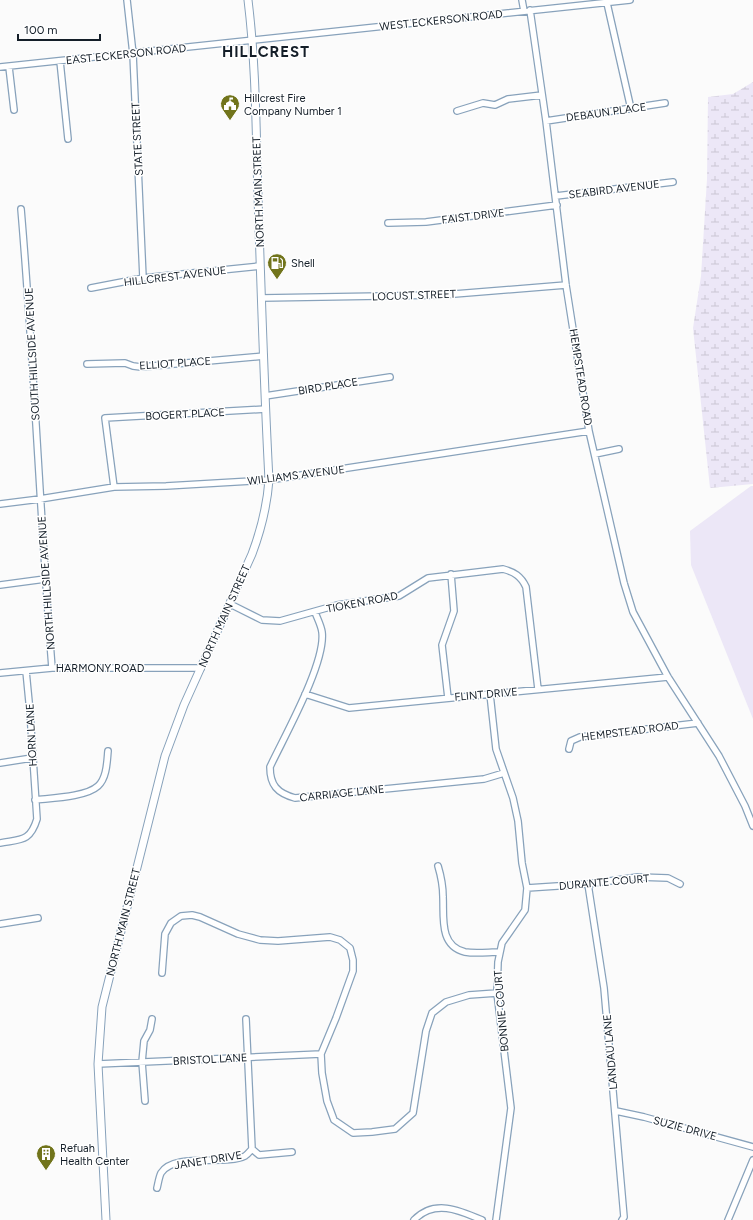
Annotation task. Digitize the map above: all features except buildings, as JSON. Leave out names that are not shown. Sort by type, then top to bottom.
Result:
[{"type":"main road","name":"NORTH MAIN STREET","points":[[106,1220],[98,1064],[102,1007],[159,778],[172,734],[259,535],[268,498],[269,480],[252,40],[248,0]]},
{"type":"street","name":"STATE STREET","points":[[127,0],[133,54],[143,278]]},
{"type":"street","points":[[522,0],[524,11]]},
{"type":"street","name":"WEST ECKERSON ROAD","points":[[252,40],[630,0]]},
{"type":"street","points":[[607,3],[630,109]]},
{"type":"street","name":"HEMPSTEAD ROAD","points":[[530,10],[556,196],[566,285],[590,431],[624,583],[633,612],[668,676],[719,756],[745,806],[753,826]]},
{"type":"street","name":"EAST ECKERSON ROAD","points":[[0,68],[252,40]]},
{"type":"street","points":[[60,61],[68,139]]},
{"type":"street","points":[[9,66],[14,110]]},
{"type":"street","points":[[457,111],[483,103],[495,105],[508,99],[542,95]]},
{"type":"street","name":"DEBAUN PLACE","points":[[546,121],[665,103]]},
{"type":"street","name":"SEABIRD AVENUE","points":[[556,196],[673,182]]},
{"type":"street","name":"FAIST DRIVE","points":[[388,223],[426,222],[557,204]]},
{"type":"street","name":"SOUTH HILLSIDE AVENUE","points":[[21,209],[28,292],[40,499]]},
{"type":"street","name":"HILLCREST AVENUE","points":[[91,288],[143,278],[260,266]]},
{"type":"street","name":"LOCUST STREET","points":[[262,298],[442,295],[566,285]]},
{"type":"street","name":"ELLIOT PLACE","points":[[87,364],[125,363],[141,367],[264,356]]},
{"type":"street","name":"BIRD PLACE","points":[[265,396],[390,377]]},
{"type":"street","name":"BOGERT PLACE","points":[[114,487],[105,418],[266,409]]},
{"type":"street","name":"WILLIAMS AVENUE","points":[[0,504],[114,487],[166,486],[269,480],[590,431]]},
{"type":"street","points":[[596,454],[619,449]]},
{"type":"street","name":"NORTH HILLSIDE AVENUE","points":[[40,499],[52,668]]},
{"type":"street","name":"TIOKEN ROAD","points":[[230,604],[262,620],[280,621],[337,605],[399,596],[428,578],[502,569],[513,572],[522,578],[526,586],[538,689]]},
{"type":"street","points":[[448,698],[442,645],[454,611],[451,574]]},
{"type":"street","points":[[0,585],[45,580]]},
{"type":"street","name":"CARRIAGE LANE","points":[[315,612],[322,632],[321,652],[305,694],[270,767],[270,776],[273,784],[282,795],[295,798],[310,797],[484,779],[504,773]]},
{"type":"street","name":"HARMONY ROAD","points":[[0,673],[52,668],[201,668]]},
{"type":"street","name":"HORN LANE","points":[[0,843],[25,839],[33,830],[37,819],[32,758],[31,718],[26,671]]},
{"type":"street","name":"FLINT DRIVE","points":[[305,694],[349,708],[668,676]]},
{"type":"street","name":"BONNIE COURT","points":[[490,694],[496,749],[513,798],[518,821],[522,863],[527,888],[525,910],[502,943],[498,962],[497,993],[511,1108],[496,1220]]},
{"type":"street","name":"HEMPSTEAD ROAD","points":[[569,749],[571,741],[580,737],[698,723]]},
{"type":"street","points":[[35,800],[83,794],[98,786],[106,771],[108,751]]},
{"type":"street","points":[[0,763],[32,758]]},
{"type":"street","points":[[438,866],[442,878],[445,931],[448,941],[456,948],[466,952],[500,952]]},
{"type":"street","name":"DURANTE COURT","points":[[527,888],[588,884],[638,877],[668,878],[680,884]]},
{"type":"street","name":"LANDAU LANE","points":[[588,884],[604,988],[616,1111],[624,1217],[622,1220]]},
{"type":"street","points":[[162,973],[166,934],[171,923],[181,916],[192,915],[200,917],[238,934],[260,940],[278,942],[330,937],[340,940],[350,948],[353,960],[353,971],[321,1054],[322,1073],[327,1101],[334,1120],[353,1133],[395,1129],[413,1114],[426,1031],[432,1013],[446,1002],[469,995],[497,993]]},
{"type":"street","points":[[0,924],[38,918]]},
{"type":"street","points":[[145,1101],[142,1062],[144,1041],[150,1030],[152,1019]]},
{"type":"street","name":"JANET DRIVE","points":[[157,1188],[161,1174],[168,1166],[179,1162],[232,1159],[245,1156],[252,1149],[246,1019]]},
{"type":"street","name":"BRISTOL LANE","points":[[98,1064],[321,1054]]},
{"type":"street","name":"SUZIE DRIVE","points":[[616,1111],[644,1117],[753,1147]]},
{"type":"street","points":[[252,1149],[259,1155],[292,1152]]},
{"type":"street","points":[[728,1220],[753,1160]]},
{"type":"street","points":[[414,1220],[421,1213],[440,1208],[454,1209],[482,1220]]},
{"type":"green space","points":[[753,82],[753,484],[710,488],[693,328],[701,276],[707,179],[708,97],[733,94]]},
{"type":"green space","points":[[753,486],[753,719],[691,565],[690,531]]},
{"type":"place","name":"Hillcrest Fire Company Number 1","points":[[230,121]]},
{"type":"place","name":"Shell","points":[[277,280]]},
{"type":"place","name":"Refuah Health Center","points":[[46,1171]]},
{"type":"district","name":"HILLCREST","points":[[266,52]]}]
